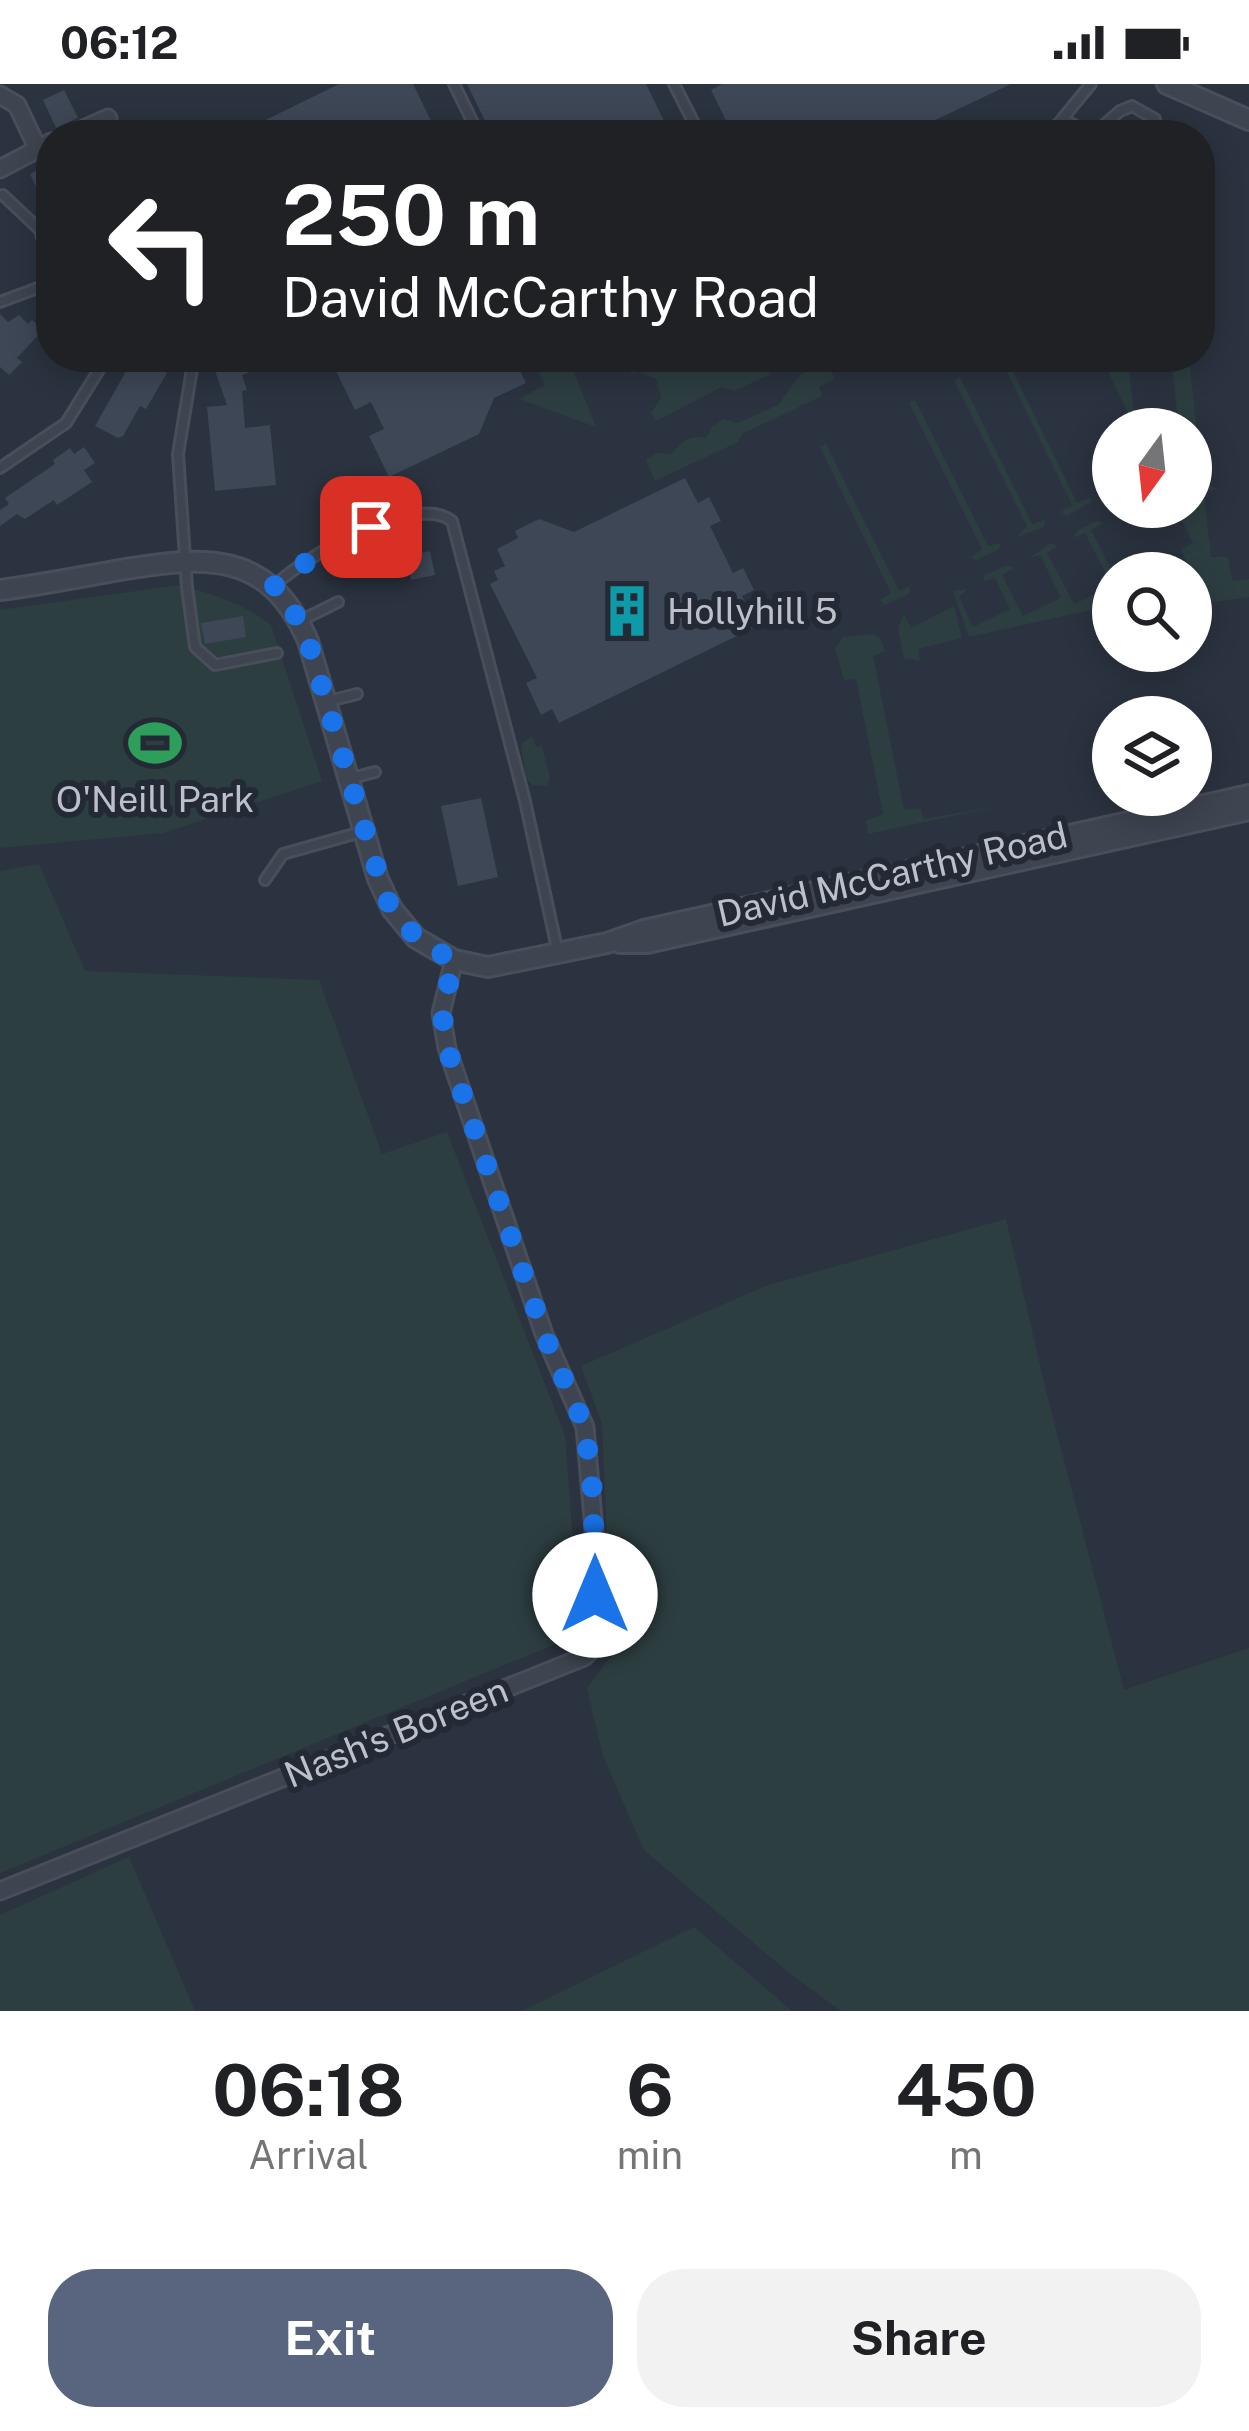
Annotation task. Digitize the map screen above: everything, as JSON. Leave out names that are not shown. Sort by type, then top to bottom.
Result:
[{"type":"street","points":[[1167,84],[1249,120]]},
{"type":"street","points":[[0,95],[16,105],[36,133]]},
{"type":"street","points":[[104,120],[108,118]]},
{"type":"street","points":[[0,169],[36,149]]},
{"type":"street","points":[[0,590],[185,560],[228,565],[273,587],[300,621],[385,896],[416,938],[454,960]]},
{"type":"street","name":"David McCarthy Road","points":[[454,960],[488,967],[558,954],[644,930],[1249,795]]},
{"type":"street","name":"David McCarthy Road","points":[[608,943],[647,943],[1249,810]]},
{"type":"street","name":"Nash's Boreen","points":[[0,1891],[584,1657],[591,1650],[596,1553],[585,1427],[544,1334],[447,1048],[442,1013],[454,960]]},
{"type":"lane","points":[[454,84],[472,120]]},
{"type":"lane","points":[[674,84],[692,120]]},
{"type":"lane","points":[[1063,119],[1091,84]]},
{"type":"lane","points":[[1110,120],[1132,106],[1155,120]]},
{"type":"lane","points":[[3,195],[36,226]]},
{"type":"lane","points":[[0,302],[36,289]]},
{"type":"lane","points":[[0,468],[67,423],[98,372]]},
{"type":"lane","points":[[192,372],[178,454],[195,647],[215,664],[277,653]]},
{"type":"lane","points":[[273,587],[324,549],[359,531],[442,514],[458,532],[558,954]]},
{"type":"lane","points":[[300,621],[338,602]]},
{"type":"lane","points":[[326,702],[357,694]]},
{"type":"lane","points":[[348,778],[375,772]]},
{"type":"lane","points":[[265,880],[283,854],[363,831]]},
{"type":"shaded area","points":[[538,372],[574,372],[596,427],[519,399],[545,385]]},
{"type":"shaded area","points":[[639,372],[770,372],[734,391],[722,387],[656,421],[651,413],[661,398],[656,379]]},
{"type":"shaded area","points":[[832,372],[835,379],[819,387],[822,396],[655,481],[646,460],[657,453],[671,454],[690,438],[706,438],[724,419],[738,423],[778,405],[800,375]]},
{"type":"shaded area","points":[[1007,372],[1013,372],[1077,503],[1092,501],[1067,516],[1061,512],[1072,505]]},
{"type":"shaded area","points":[[1108,372],[1129,372],[1133,408],[1126,408]]},
{"type":"shaded area","points":[[1173,372],[1191,372],[1194,408],[1177,408]]},
{"type":"shaded area","points":[[960,377],[1032,524],[1045,520],[1044,527],[1017,537],[1027,526],[954,380]]},
{"type":"shaded area","points":[[915,400],[988,546],[1001,543],[999,549],[977,560],[971,557],[982,549],[909,403]]},
{"type":"shaded area","points":[[826,444],[899,591],[910,586],[909,594],[885,605],[880,600],[891,593],[820,447]]},
{"type":"shaded area","points":[[1092,523],[1102,552],[1095,552],[1085,533],[1073,538]]},
{"type":"shaded area","points":[[1186,528],[1208,528],[1210,552],[1182,552],[1193,543]]},
{"type":"shaded area","points":[[1050,543],[1058,546],[1047,553],[1074,604],[1092,595],[1092,610],[969,637],[953,591],[968,589],[959,597],[973,627],[1010,609],[995,578],[983,581],[1006,565],[1014,568],[1002,575],[1023,616],[1061,598],[1040,555],[1028,559]]},
{"type":"shaded area","points":[[1212,557],[1228,557],[1232,581],[1249,579],[1249,597],[1212,602]]},
{"type":"shaded area","name":"O'Neill Park","points":[[179,585],[227,600],[271,625],[322,781],[163,833],[0,848],[0,610]]},
{"type":"shaded area","points":[[954,606],[962,638],[918,649],[920,661],[904,658],[898,628],[904,614],[911,628]]},
{"type":"shaded area","points":[[874,634],[885,651],[873,656],[904,810],[920,808],[924,819],[1004,805],[868,834],[866,821],[883,814],[856,679],[844,680],[835,649],[843,637]]},
{"type":"shaded area","points":[[532,736],[536,747],[542,746],[550,778],[547,786],[533,785],[526,778],[521,744]]},
{"type":"shaded area","points":[[39,864],[85,971],[319,980],[382,1154],[447,1132],[565,1436],[580,1634],[0,1873],[0,871]]},
{"type":"shaded area","points":[[1006,1219],[1124,1690],[1249,1648],[1249,2011],[841,2011],[644,1850],[603,1756],[587,1688],[612,1655],[602,1424],[581,1366],[768,1285]]},
{"type":"shaded area","points":[[129,1857],[195,2011],[0,2011],[0,1915]]},
{"type":"shaded area","points":[[694,1927],[792,2011],[522,2011]]},
{"type":"building","points":[[339,84],[413,84],[431,120],[266,120]]},
{"type":"building","points":[[467,84],[646,84],[664,120],[485,120]]},
{"type":"building","points":[[722,84],[1011,84],[935,120],[726,120],[711,90]]},
{"type":"building","points":[[64,90],[78,118],[52,120],[43,100]]},
{"type":"building","points":[[0,314],[8,322],[19,315],[28,324],[32,320],[36,338],[17,358],[22,362],[9,375],[0,367]]},
{"type":"building","points":[[215,372],[250,372],[242,375],[247,390],[242,391],[245,428],[270,425],[276,485],[215,491],[207,407],[227,405]]},
{"type":"building","points":[[336,372],[520,372],[526,383],[494,398],[479,434],[389,477],[369,436],[384,429],[371,402],[355,410]]},
{"type":"building","points":[[125,373],[167,373],[146,409],[140,406],[118,438],[95,426]]},
{"type":"building","points":[[84,447],[95,463],[84,470],[92,482],[57,505],[54,500],[25,519],[17,514],[0,526],[0,510],[9,504],[5,498],[70,448],[74,454]]},
{"type":"building","name":"Hollyhill 5","points":[[685,478],[698,503],[709,497],[721,521],[710,526],[733,573],[743,568],[754,590],[742,596],[757,626],[559,723],[552,709],[541,715],[526,683],[537,678],[490,584],[498,580],[494,571],[505,566],[497,549],[518,538],[515,531],[539,519],[574,532]]},
{"type":"building","points":[[430,551],[435,575],[411,580],[406,557]]},
{"type":"building","points":[[243,616],[246,637],[205,644],[201,623]]},
{"type":"building","points":[[481,798],[498,877],[458,886],[441,806]]},
{"type":"place","name":"Hollyhill 5","points":[[627,611]]},
{"type":"place","name":"O'Neill Park","points":[[155,743]]},
{"type":"route","points":[[371,527],[339,539],[273,587],[300,621],[308,641],[385,896],[416,938],[454,960],[442,1031],[544,1334],[585,1427],[593,1495],[595,1595]]}]
